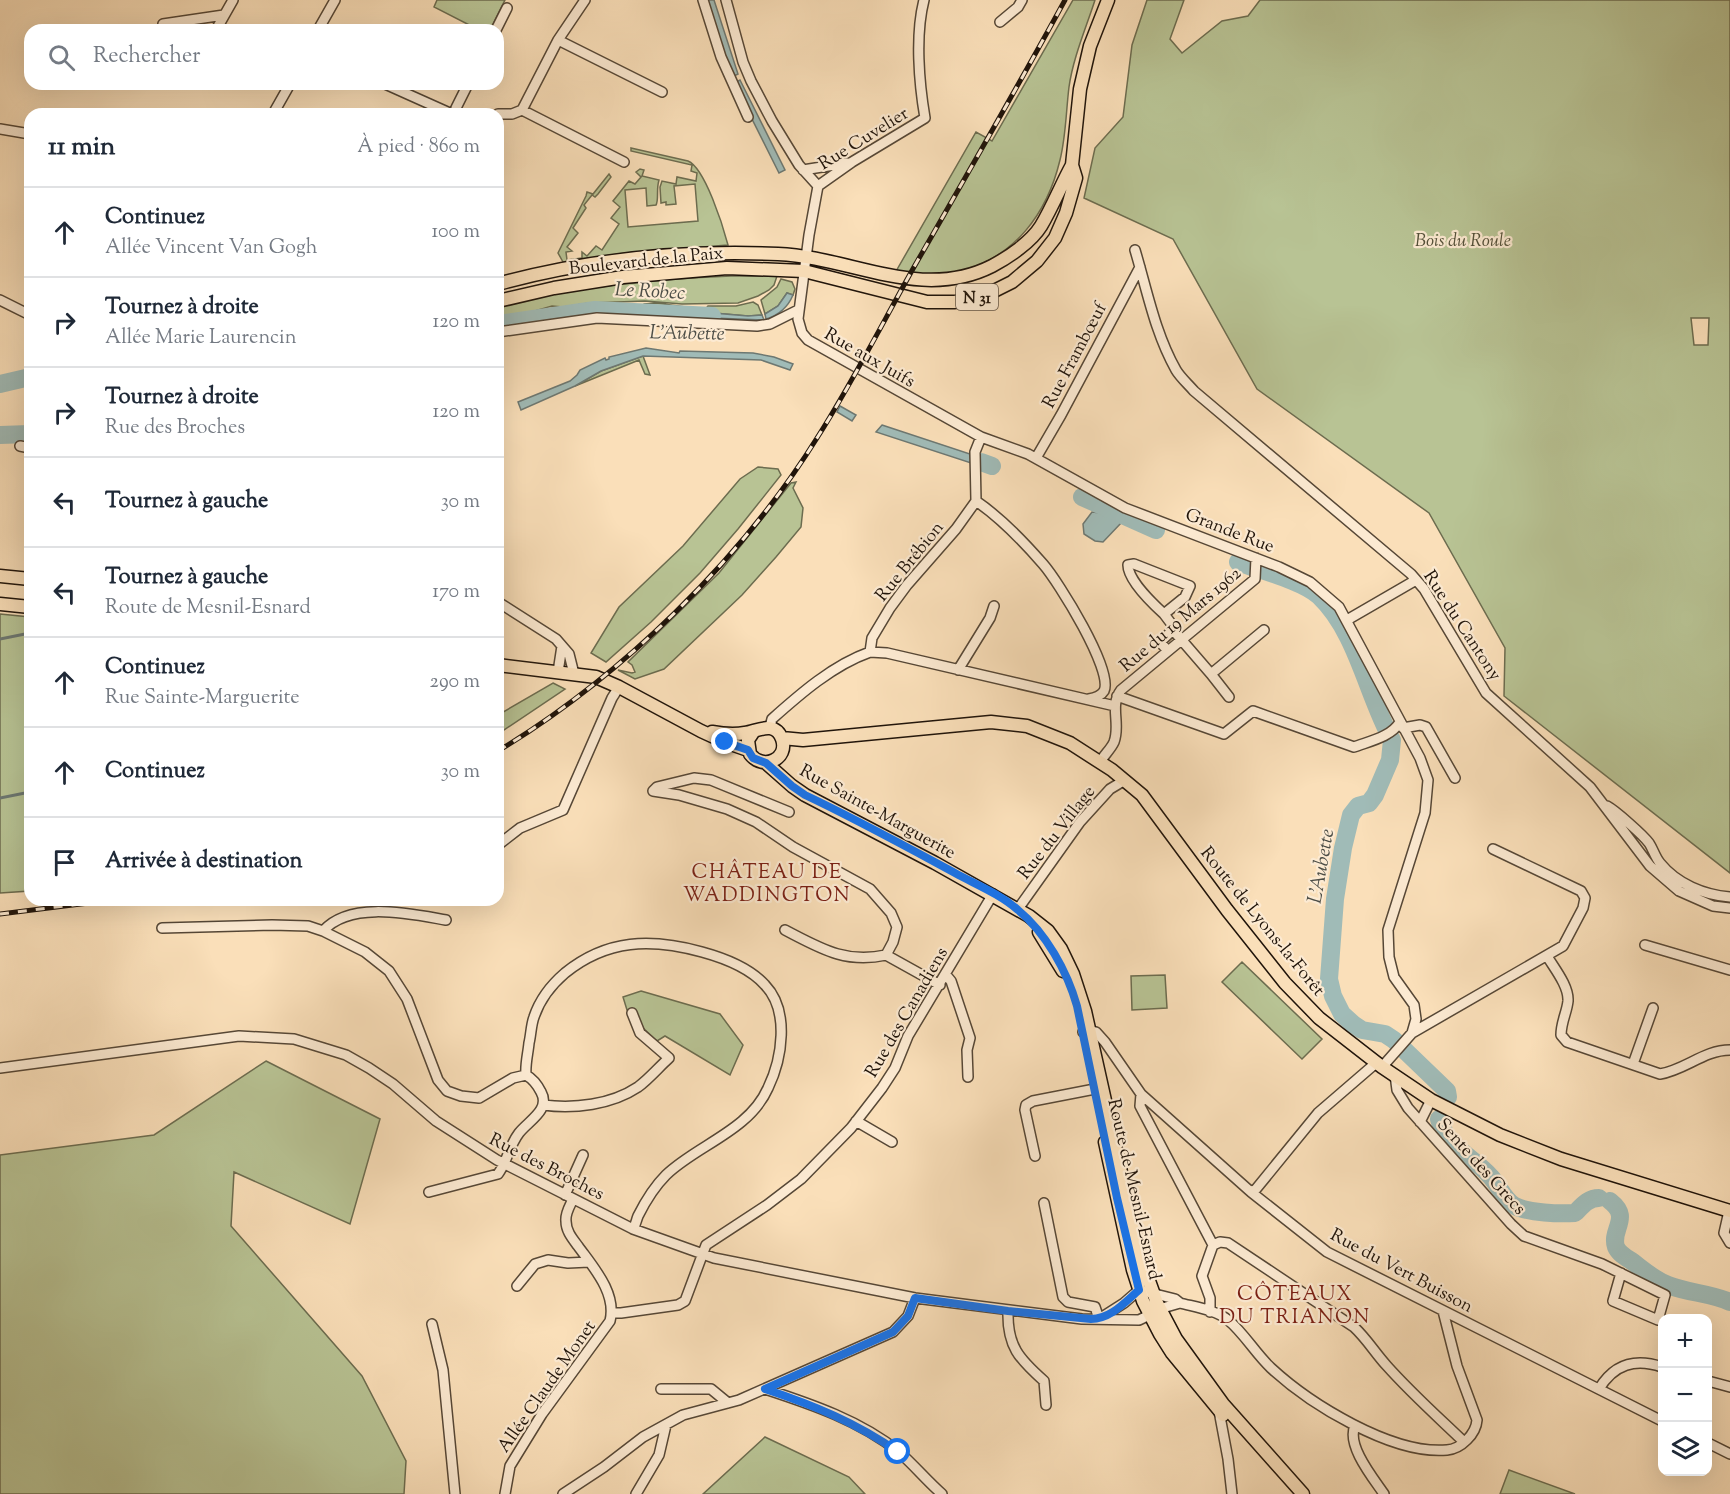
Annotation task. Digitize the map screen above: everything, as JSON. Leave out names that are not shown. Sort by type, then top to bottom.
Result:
[{"type":"main road","name":"Boulevard de la Paix","points":[[504,282],[610,261],[714,253],[806,256],[890,276],[928,281],[949,279],[976,272],[1004,259],[1040,228],[1072,165],[1080,89],[1090,46],[1108,0]]},
{"type":"main road","name":"Boulevard de la Paix","points":[[504,299],[587,282],[727,268],[804,271],[927,302],[955,302],[984,296],[1012,282],[1037,261],[1054,238],[1074,190],[1076,178],[1072,165]]},
{"type":"main road","points":[[0,576],[24,578]]},
{"type":"main road","points":[[0,604],[24,606]]},
{"type":"main road","points":[[504,666],[596,677],[701,731],[748,750]]},
{"type":"main road","name":"Route de Lyons-la-Forêt","points":[[776,753],[803,740],[991,723],[1027,726],[1070,743],[1125,780],[1142,795],[1227,910],[1285,983],[1319,1018],[1379,1065],[1431,1100],[1500,1135],[1552,1155],[1729,1211]]},
{"type":"main road","points":[[701,731],[729,734],[770,728],[775,730],[776,753],[753,758],[748,750],[748,740],[754,731]]},
{"type":"main road","name":"Rue Sainte-Marguerite","points":[[776,753],[784,780],[805,795],[1018,909],[1043,938],[1066,975],[1085,1033]]},
{"type":"main road","name":"Route de Mesnil-Esnard","points":[[1085,1033],[1139,1290],[1223,1404],[1303,1494]]},
{"type":"main road","name":"Route de Mesnil-Esnard","points":[[1097,1088],[1139,1253],[1153,1293],[1155,1312],[1172,1353],[1219,1410],[1295,1494]]},
{"type":"street","points":[[219,24],[234,0]]},
{"type":"street","points":[[321,24],[335,0]]},
{"type":"street","points":[[504,114],[522,110],[558,40],[585,0]]},
{"type":"street","points":[[703,0],[721,57],[748,117]]},
{"type":"street","points":[[726,0],[748,74],[772,122],[803,170],[818,186]]},
{"type":"street","name":"Rue Cuvelier","points":[[818,186],[852,162],[925,118],[921,92],[920,40],[924,0]]},
{"type":"street","points":[[1000,22],[1018,7],[1022,0]]},
{"type":"street","points":[[499,24],[507,9]]},
{"type":"street","points":[[163,24],[224,15]]},
{"type":"street","points":[[558,40],[662,92]]},
{"type":"street","points":[[276,108],[287,90]]},
{"type":"street","points":[[399,90],[440,108]]},
{"type":"street","points":[[456,108],[465,90]]},
{"type":"street","points":[[522,110],[624,162]]},
{"type":"street","points":[[0,129],[24,133]]},
{"type":"street","points":[[803,170],[852,162]]},
{"type":"street","name":"Rue aux Juifs","points":[[818,186],[798,310],[798,325],[802,333],[808,340],[981,437],[1036,459]]},
{"type":"street","name":"Rue du Cantony","points":[[1135,250],[1163,342],[1177,372],[1188,384],[1416,580],[1424,589],[1486,693],[1590,787],[1650,866],[1679,891],[1713,906],[1730,908]]},
{"type":"street","name":"Rue Frambœuf","points":[[1036,459],[1140,267]]},
{"type":"street","points":[[0,300],[24,312]]},
{"type":"street","points":[[504,331],[564,321],[608,318],[757,327],[770,324],[798,310]]},
{"type":"street","points":[[981,437],[975,460],[976,501],[1018,537],[1045,566],[1070,602],[1092,646],[1105,681],[1103,692],[1089,699]]},
{"type":"street","name":"Grande Rue","points":[[1036,459],[1125,508],[1310,582],[1339,607],[1400,726],[1420,758],[1428,780],[1425,813],[1388,930],[1389,957],[1394,977],[1413,1005],[1416,1019],[1412,1033]]},
{"type":"street","name":"Rue Brébion","points":[[870,652],[872,638],[901,592],[956,529],[976,501]]},
{"type":"street","name":"Rue du 19 Mars 1962","points":[[1116,701],[1121,690],[1255,579],[1257,561]]},
{"type":"street","points":[[1164,614],[1185,597],[1190,586],[1134,564],[1128,565],[1133,578],[1229,697]]},
{"type":"street","points":[[1347,620],[1416,580]]},
{"type":"street","points":[[1325,609],[1332,601]]},
{"type":"street","points":[[504,606],[556,639],[569,654],[574,674]]},
{"type":"street","points":[[958,670],[990,618],[994,606]]},
{"type":"street","points":[[1168,651],[1160,642],[1173,630]]},
{"type":"street","points":[[1211,674],[1264,630]]},
{"type":"street","points":[[558,672],[562,646]]},
{"type":"street","points":[[770,728],[772,719],[815,684],[851,659],[870,652],[887,653],[1089,699],[1116,701],[1170,713],[1224,734],[1253,711],[1354,747],[1385,735],[1400,726],[1420,725],[1426,727],[1455,778]]},
{"type":"street","points":[[504,840],[520,828],[563,810],[612,698],[619,687]]},
{"type":"street","points":[[1100,762],[1114,742],[1117,729],[1116,701]]},
{"type":"street","points":[[789,812],[711,780],[694,778],[657,787],[653,792],[679,795],[727,809],[756,822],[793,847],[870,889],[891,913],[897,927],[886,955]]},
{"type":"street","name":"Rue du Village","points":[[1018,909],[1080,822],[1110,789],[1125,780]]},
{"type":"street","points":[[1605,807],[1616,811],[1648,842],[1660,863],[1688,886],[1707,893],[1730,897]]},
{"type":"street","points":[[1251,1191],[1256,1188],[1318,1113],[1396,1052],[1412,1033],[1563,946],[1583,908],[1586,898],[1581,891],[1493,849]]},
{"type":"street","name":"Rue des Canadiens","points":[[701,1254],[706,1245],[767,1205],[801,1179],[856,1121],[895,1068],[908,1036],[993,894]]},
{"type":"street","points":[[323,931],[331,922],[379,910],[446,920]]},
{"type":"street","points":[[162,928],[272,924],[308,926],[323,931],[365,952],[389,971],[407,999],[438,1080],[447,1091],[461,1096],[479,1098],[513,1078],[525,1075]]},
{"type":"street","points":[[785,930],[825,951],[852,958],[886,955],[940,985]]},
{"type":"street","points":[[525,1075],[532,1019],[540,1001],[571,968],[602,950],[641,943],[659,943],[695,950],[740,966],[766,985],[778,1011],[782,1034],[777,1065],[761,1101],[733,1128],[667,1174],[650,1195],[633,1229]]},
{"type":"street","points":[[1645,945],[1730,970]]},
{"type":"street","points":[[1547,956],[1566,992],[1568,1001],[1561,1024],[1561,1035],[1567,1042],[1660,1074],[1674,1072],[1717,1050],[1730,1050]]},
{"type":"street","points":[[946,975],[951,981],[970,1038],[968,1077]]},
{"type":"street","points":[[1633,1064],[1653,1008]]},
{"type":"street","points":[[543,1105],[563,1107],[589,1105],[618,1097],[638,1087],[669,1058],[640,1033],[632,1013]]},
{"type":"street","name":"Rue du Vert Buisson","points":[[1085,1033],[1096,1032],[1141,1094],[1251,1191],[1327,1252],[1658,1419]]},
{"type":"street","name":"Rue des Broches","points":[[0,1068],[239,1036],[294,1039],[346,1055],[369,1068],[393,1084],[436,1121],[466,1142],[504,1163],[633,1229],[701,1254],[781,1273],[915,1298],[1008,1311],[1139,1320],[1180,1303]]},
{"type":"street","points":[[429,1192],[498,1174],[519,1133],[543,1105],[543,1096],[536,1083],[525,1075]]},
{"type":"street","name":"Sente des Grecs","points":[[1395,1075],[1397,1090],[1408,1108],[1511,1224],[1524,1236],[1602,1264],[1621,1273],[1665,1295],[1658,1320],[1613,1301],[1621,1273]]},
{"type":"street","name":"Route de Mesnil-Esnard","points":[[1035,1156],[1026,1105],[1033,1101],[1097,1088]]},
{"type":"street","points":[[1141,1094],[1140,1106],[1213,1245],[1202,1276],[1210,1298],[1210,1312]]},
{"type":"street","name":"Sente des Grecs","points":[[1419,1122],[1431,1100]]},
{"type":"street","points":[[856,1121],[892,1142]]},
{"type":"street","points":[[583,1155],[569,1197],[565,1220],[568,1231],[603,1281],[612,1304],[612,1313]]},
{"type":"street","points":[[1044,1203],[1062,1297],[1068,1302],[1095,1307],[1099,1319],[1139,1290],[1174,1299],[1222,1316],[1270,1367],[1322,1408],[1354,1426],[1393,1441],[1435,1450],[1452,1449],[1464,1442],[1475,1430],[1477,1420],[1457,1366],[1443,1311]]},
{"type":"street","points":[[1729,1211],[1724,1233],[1730,1243]]},
{"type":"street","points":[[1213,1245],[1220,1242],[1228,1243],[1354,1327],[1406,1386],[1464,1442]]},
{"type":"street","name":"Allée Claude Monet","points":[[505,1494],[510,1466],[542,1414],[610,1321],[612,1313],[678,1305],[685,1301],[701,1254]]},
{"type":"street","points":[[517,1286],[535,1264],[548,1260],[568,1263],[589,1262]]},
{"type":"street","points":[[562,1494],[604,1467],[643,1437],[683,1415],[728,1403],[765,1389],[893,1332],[908,1316],[915,1298]]},
{"type":"street","points":[[1008,1311],[1009,1332],[1014,1347],[1022,1361],[1044,1381],[1046,1405]]},
{"type":"street","points":[[432,1324],[443,1370],[455,1494]]},
{"type":"street","points":[[1599,1389],[1608,1374],[1632,1362],[1658,1366]]},
{"type":"street","points":[[1712,1382],[1730,1387]]},
{"type":"street","points":[[660,1389],[711,1389],[728,1403]]},
{"type":"street","points":[[765,1389],[814,1406],[873,1435],[898,1452],[942,1494]]},
{"type":"street","points":[[1219,1410],[1232,1494]]},
{"type":"street","points":[[636,1494],[659,1455],[666,1425]]},
{"type":"street","points":[[1354,1426],[1353,1440],[1358,1453],[1384,1494]]},
{"type":"street","points":[[1712,1445],[1730,1454]]},
{"type":"green space","points":[[437,0],[505,0],[493,24],[467,24],[434,7]]},
{"type":"green space","points":[[1073,0],[1095,0],[1071,76],[1060,160],[1047,198],[1037,215],[1026,231],[1012,244],[997,256],[979,265],[959,272],[943,274],[895,273],[976,132],[992,141]]},
{"type":"green space","name":"Bois du Roule","points":[[1147,0],[1184,0],[1170,39],[1182,53],[1222,21],[1248,16],[1260,0],[1730,0],[1730,873],[1504,696],[1505,648],[1429,513],[1257,389],[1173,239],[1084,198],[1095,148],[1123,117],[1132,45]],"holes":[[[1691,318],[1709,318],[1708,345],[1694,345]]]},
{"type":"green space","points":[[631,148],[688,161],[694,166],[701,174],[713,198],[728,245],[625,253],[563,262],[558,253],[587,192],[593,194],[609,174],[611,177],[598,194],[595,197],[592,195],[584,205],[586,208],[573,228],[578,233],[567,247],[572,251],[566,252],[567,260],[582,258],[582,252],[587,256],[596,246],[602,250],[619,224],[611,218],[620,207],[613,201],[629,181],[635,184],[641,177],[636,172],[640,169],[644,170],[642,176],[659,180],[657,203],[647,206],[646,188],[625,190],[628,227],[698,221],[695,184],[674,186],[676,204],[661,203],[662,181],[676,184],[677,177],[696,181],[697,173],[691,171],[692,165],[631,151]]},
{"type":"green space","points":[[777,276],[774,285],[769,290],[738,303],[682,304],[645,301],[589,303],[563,307],[552,306],[504,317],[504,305],[527,299],[585,289],[672,279]]},
{"type":"green space","points":[[781,279],[792,282],[795,289],[793,295],[787,293],[778,306],[765,314],[761,300],[777,287]]},
{"type":"green space","points":[[753,302],[758,305],[762,315],[703,312],[708,306],[736,306]]},
{"type":"green space","points":[[656,303],[685,307],[686,311],[642,308],[644,304]]},
{"type":"green space","points":[[618,304],[620,308],[566,311],[584,305]]},
{"type":"green space","points":[[553,308],[563,311],[504,320]]},
{"type":"green space","points":[[643,356],[650,375],[645,374],[639,360],[575,386],[601,371]]},
{"type":"green space","points":[[758,467],[778,469],[781,475],[700,573],[651,622],[606,662],[591,653],[619,607],[683,546],[740,479]]},
{"type":"green space","points":[[796,482],[793,488],[803,508],[801,527],[742,595],[664,669],[635,679],[618,670],[635,672],[628,662],[719,573],[791,483]]},
{"type":"green space","points":[[0,614],[24,616],[24,891],[0,893]]},
{"type":"green space","points":[[553,683],[565,689],[504,730],[504,712]]},
{"type":"green space","points":[[1242,962],[1322,1039],[1302,1059],[1222,982]]},
{"type":"green space","points":[[1165,975],[1167,1008],[1132,1010],[1131,976]]},
{"type":"green space","points":[[641,991],[720,1014],[743,1045],[730,1075],[665,1036],[657,1041],[642,1027],[634,1010],[627,1010],[623,997]]},
{"type":"green space","points":[[266,1061],[380,1119],[350,1224],[234,1172],[231,1226],[362,1376],[406,1461],[404,1494],[0,1494],[0,1155],[154,1135]]},
{"type":"green space","points":[[765,1437],[849,1477],[865,1494],[703,1494]]},
{"type":"green space","points":[[1509,1470],[1575,1494],[1500,1494]]},
{"type":"water","points":[[707,0],[714,0],[738,74],[732,77]]},
{"type":"water","points":[[740,80],[785,170],[779,173],[734,83]]},
{"type":"water","points":[[787,293],[793,295],[786,307],[766,319],[765,314],[778,306]]},
{"type":"water","points":[[620,308],[620,313],[566,317],[566,311]]},
{"type":"water","points":[[642,308],[686,311],[686,317],[643,314]]},
{"type":"water","points":[[563,311],[563,317],[504,325],[504,320]]},
{"type":"water","points":[[689,311],[762,315],[764,320],[688,317]]},
{"type":"water","points":[[646,348],[679,353],[680,351],[753,353],[793,364],[790,370],[761,360],[643,356],[601,371],[575,386],[521,410],[518,402],[570,381],[580,370],[605,358],[606,360],[609,357]]},
{"type":"water","points":[[840,406],[856,415],[852,421],[837,412]]},
{"type":"water","points":[[882,425],[970,454],[971,463],[876,432]]},
{"type":"water","points":[[1092,512],[1101,513],[1122,522],[1103,542],[1095,541],[1084,534],[1083,524]]},
{"type":"waterway","name":"Le Robec","points":[[504,323],[595,310],[712,316]]},
{"type":"waterway","name":"Le Robec","points":[[0,384],[24,378]]},
{"type":"waterway","name":"L'Aubette","points":[[0,435],[24,434]]},
{"type":"waterway","name":"L'Aubette","points":[[981,462],[992,466]]},
{"type":"waterway","name":"L'Aubette","points":[[1082,497],[1156,530]]},
{"type":"waterway","name":"L'Aubette","points":[[1238,562],[1303,585],[1319,596],[1332,611],[1352,646],[1392,740],[1390,760],[1375,795],[1369,803],[1358,806],[1351,815],[1335,899],[1329,979],[1333,996],[1342,1014],[1362,1030],[1385,1034],[1394,1040],[1447,1091],[1448,1097]]},
{"type":"waterway","points":[[0,639],[24,634]]},
{"type":"waterway","points":[[0,798],[24,793]]},
{"type":"waterway","name":"L'Aubette","points":[[1439,1119],[1454,1144],[1484,1170],[1508,1201],[1515,1206],[1536,1212],[1575,1213],[1588,1201],[1599,1198]]},
{"type":"waterway","name":"L'Aubette","points":[[1610,1201],[1619,1213],[1615,1241],[1621,1254],[1663,1283],[1730,1302]]},
{"type":"railway","points":[[504,747],[589,688],[633,652],[715,571],[787,483],[842,396],[1065,0]]},
{"type":"railway","points":[[0,914],[65,906]]},
{"type":"district","name":"CHÂTEAU DE WADDINGTON","points":[[767,882]]},
{"type":"district","name":"CÔTEAUX DU TRIANON","points":[[1295,1304]]},
{"type":"route","points":[[725,742],[748,750],[756,761],[766,763],[805,795],[935,862],[1018,909],[1043,938],[1057,959],[1070,984],[1077,1006],[1117,1198],[1139,1290],[1115,1310],[1099,1319],[1060,1317],[915,1298],[908,1316],[893,1332],[765,1389],[839,1417],[873,1435],[898,1452]]}]
